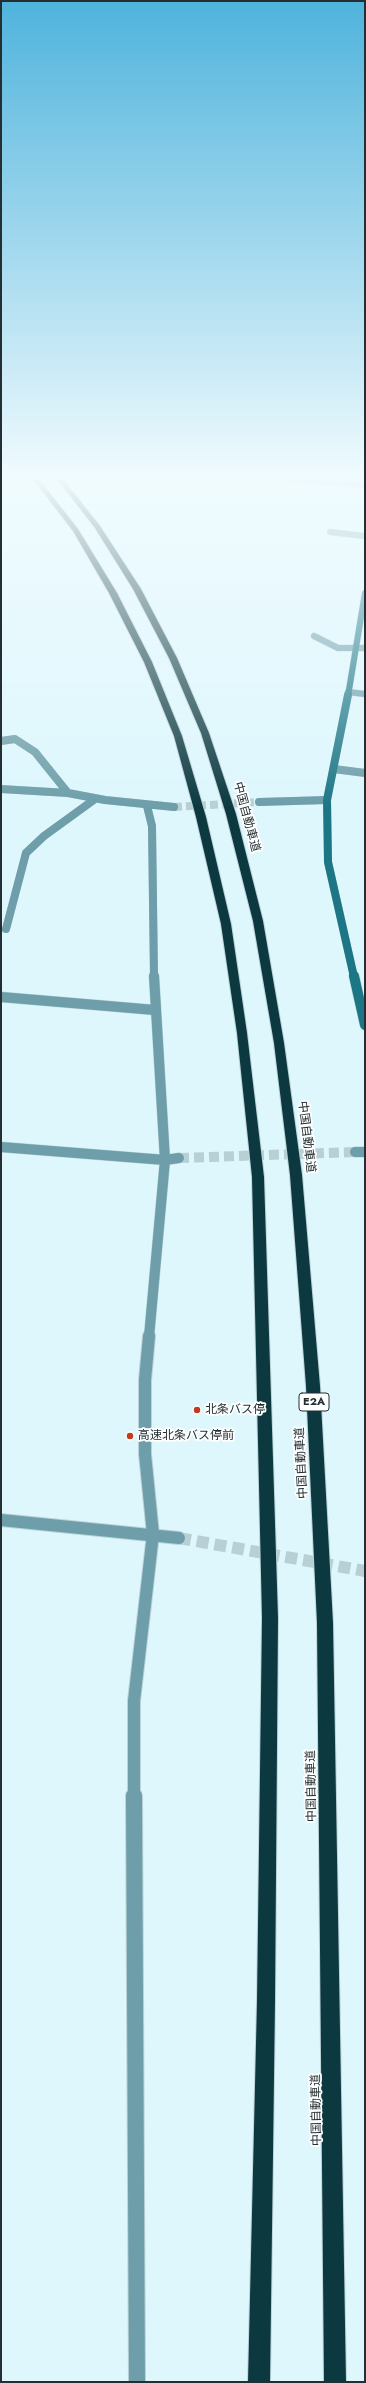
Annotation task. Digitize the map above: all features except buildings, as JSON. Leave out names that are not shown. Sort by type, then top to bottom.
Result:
[{"type":"highway","points":[[108,585],[148,662],[178,736],[201,817],[226,924],[242,1033],[258,1177],[270,1618],[266,2009],[259,2382]]},
{"type":"highway","name":"中国自動車道","points":[[135,585],[173,658],[205,733],[231,814],[258,921],[279,1043],[298,1198],[313,1386],[325,1623],[335,2382]]},
{"type":"street","points":[[365,593],[327,800],[328,862],[365,1025]]},
{"type":"street","points":[[314,636],[338,648],[365,648]]},
{"type":"street","points":[[348,692],[365,694]]},
{"type":"street","points":[[1,741],[14,739],[35,752],[68,793]]},
{"type":"street","points":[[334,768],[365,773]]},
{"type":"street","points":[[1,789],[68,793],[96,799],[147,806],[174,806]]},
{"type":"street","points":[[6,929],[26,853],[44,836],[96,799]]},
{"type":"street","points":[[259,802],[327,800]]},
{"type":"street","points":[[137,2382],[135,2278],[134,1701],[153,1534],[145,1454],[146,1380],[165,1160],[155,1010],[152,826],[147,806]]},
{"type":"street","points":[[1,997],[155,1010]]},
{"type":"street","points":[[1,1146],[165,1160],[180,1158]]},
{"type":"street","points":[[1,1520],[153,1534],[179,1538]]},
{"type":"tunnel","points":[[174,807],[259,802]]},
{"type":"tunnel","points":[[179,1158],[355,1152]]},
{"type":"tunnel","points":[[179,1538],[365,1571]]},
{"type":"place","name":"北条バス停","points":[[197,1410]]},
{"type":"place","name":"高速北条バス停前","points":[[130,1436]]}]
